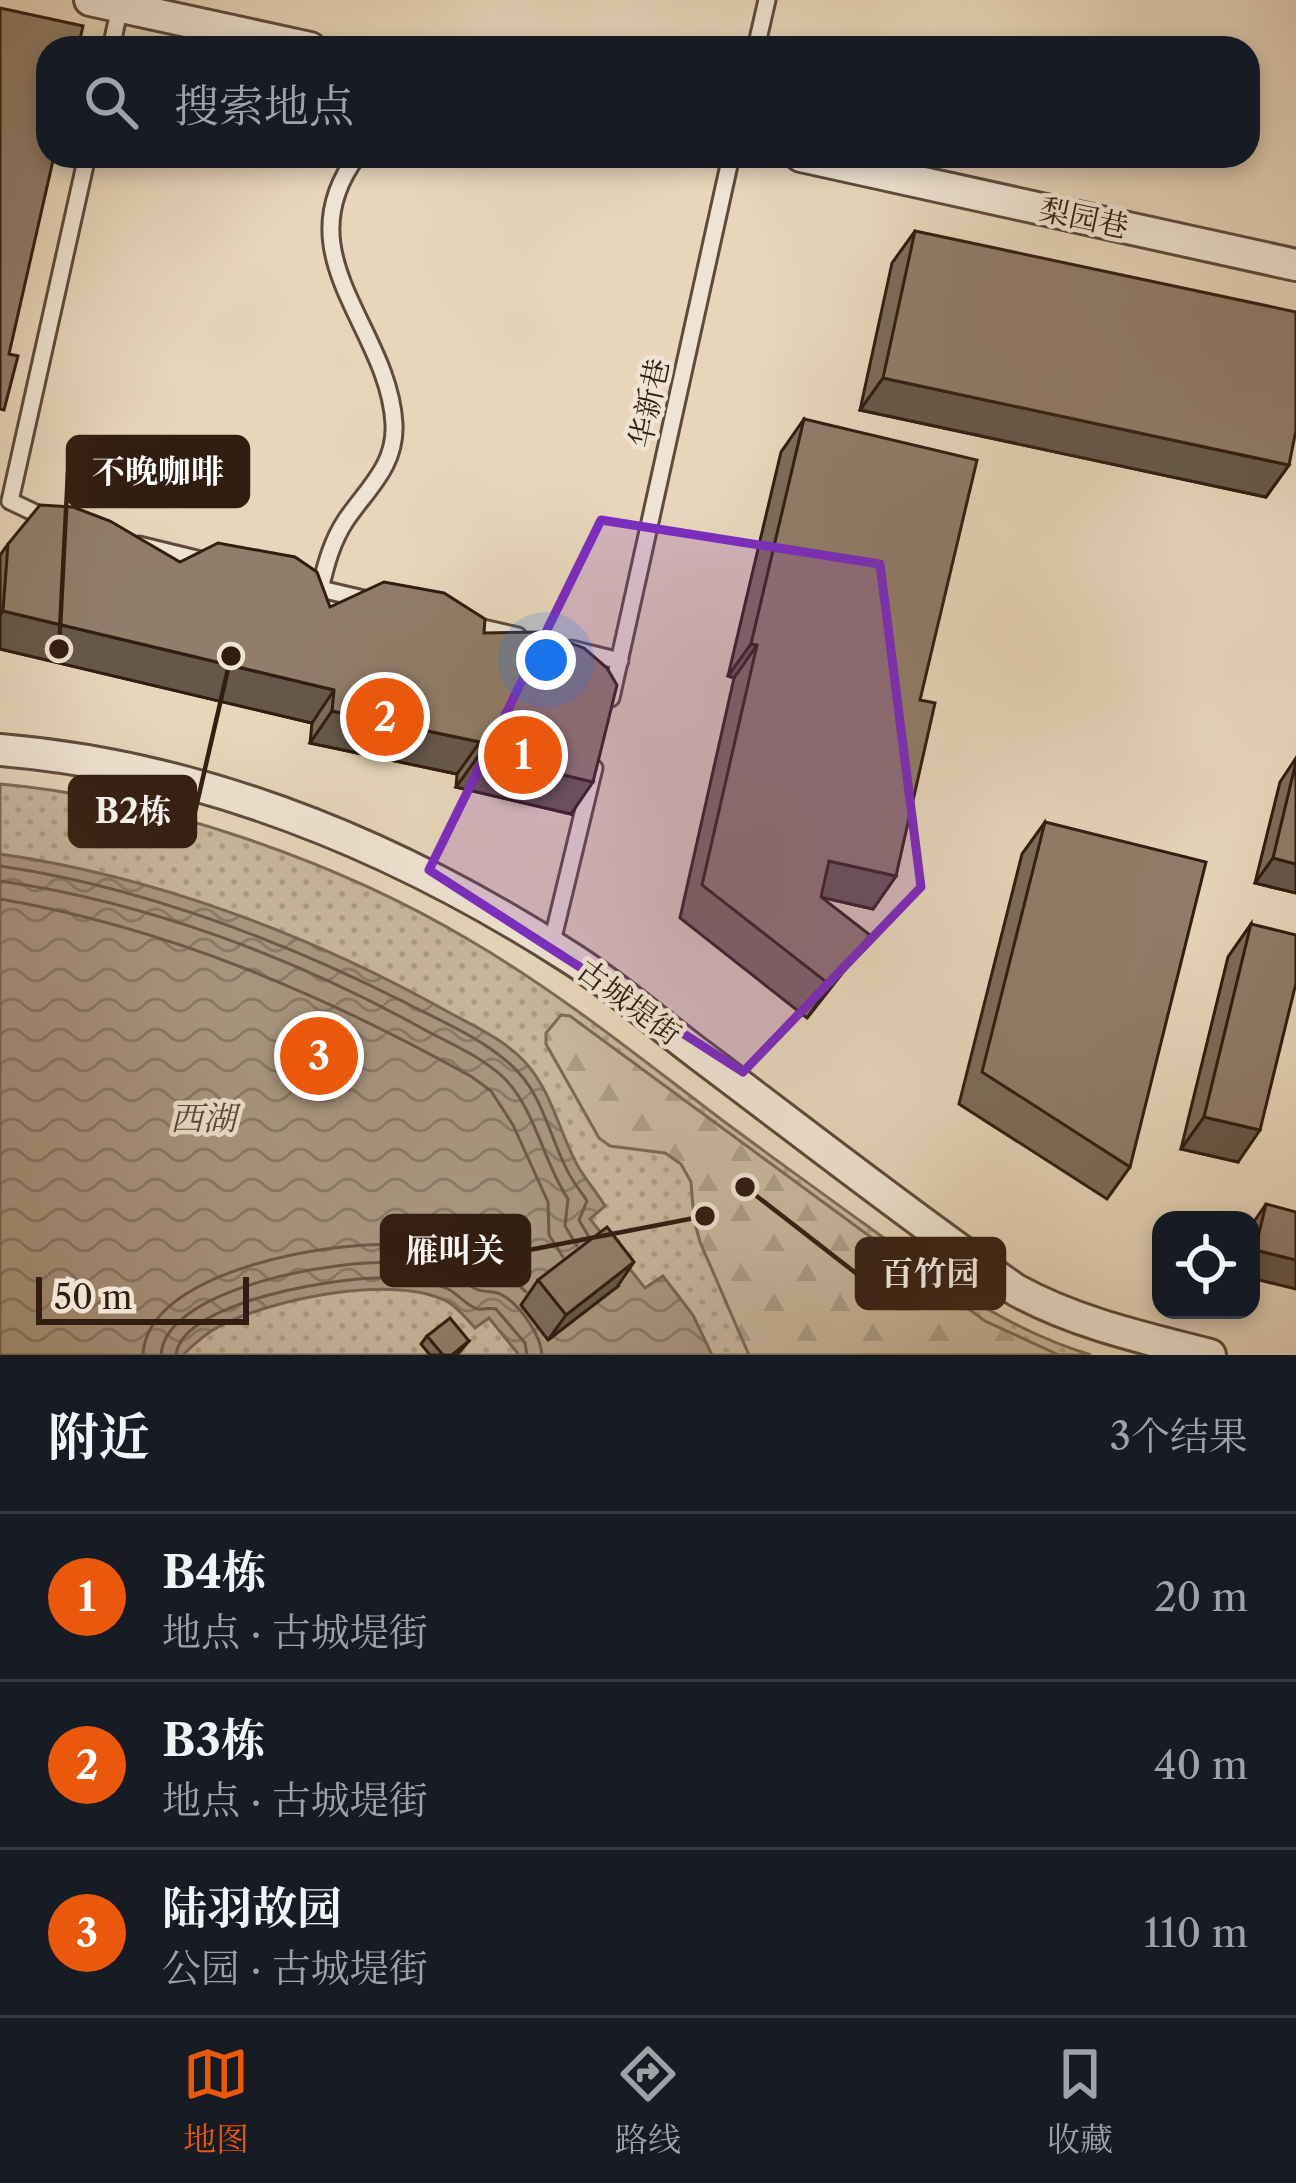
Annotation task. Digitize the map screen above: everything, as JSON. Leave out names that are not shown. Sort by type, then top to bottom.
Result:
[{"type":"street","points":[[105,3],[255,36]]},
{"type":"street","name":"梨园巷","points":[[856,168],[1296,266]]},
{"type":"street","name":"古城堤街","points":[[0,750],[155,774],[276,809],[393,857],[551,946],[1016,1290],[1045,1306],[1111,1329],[1210,1355]]},
{"type":"lane","points":[[759,36],[767,0]]},
{"type":"lane","points":[[105,3],[109,36]]},
{"type":"lane","points":[[64,525],[5,500],[84,168]]},
{"type":"lane","points":[[320,589],[331,548],[389,459],[394,430],[391,390],[336,270],[329,239],[334,199],[351,168]]},
{"type":"lane","name":"华新巷","points":[[610,705],[728,168]]},
{"type":"lane","points":[[127,542],[234,568]]},
{"type":"lane","points":[[298,584],[389,605]]},
{"type":"lane","points":[[458,622],[528,639]]},
{"type":"lane","points":[[551,644],[620,661]]},
{"type":"lane","points":[[551,946],[599,748]]},
{"type":"highlighted area","points":[[601,520],[880,564],[921,887],[743,1072],[429,870]]},
{"type":"green space","name":"西湖","points":[[0,784],[59,791],[181,819],[304,860],[419,912],[568,1004],[957,1291],[1022,1327],[1091,1355],[0,1355]]},
{"type":"green space","points":[[561,1015],[570,1016],[985,1321],[1059,1355],[749,1355],[700,1242],[691,1182],[681,1164],[665,1153],[610,1146],[599,1138],[546,1044],[546,1033]]},
{"type":"water","name":"西湖","points":[[0,854],[114,877],[227,911],[337,955],[507,1046],[542,1087],[579,1168],[605,1206],[590,1219],[645,1288],[663,1276],[693,1315],[712,1355],[519,1355],[489,1318],[475,1328],[448,1302],[425,1294],[366,1290],[301,1299],[243,1316],[215,1329],[183,1355],[0,1355]]},
{"type":"building","points":[[0,8],[83,26],[81,36],[36,36],[36,168],[51,168],[9,354],[18,356],[4,410],[0,409]]},
{"type":"building","points":[[915,231],[1296,312],[1296,430],[1289,465],[883,378]]},
{"type":"building","points":[[804,419],[977,460],[920,700],[935,703],[896,876],[829,861],[821,897],[870,935],[830,985],[702,885],[757,645],[751,644]]},
{"type":"building","points":[[40,505],[73,507],[110,521],[180,562],[218,543],[295,557],[317,572],[330,607],[384,582],[444,593],[485,619],[484,633],[541,632],[584,648],[607,668],[617,685],[593,782],[479,755],[480,742],[332,711],[334,690],[3,611],[8,544]]},
{"type":"building","points":[[1296,762],[1296,864],[1273,858]]},
{"type":"building","points":[[1045,822],[1206,862],[1130,1167],[982,1072]]},
{"type":"building","points":[[1251,924],[1296,935],[1296,983],[1260,1130],[1204,1117]]},
{"type":"building","points":[[1266,1204],[1296,1212],[1296,1260],[1260,1251]]},
{"type":"building","points":[[607,1227],[634,1262],[566,1315],[538,1280]]},
{"type":"building","points":[[450,1318],[469,1341],[452,1355],[443,1355],[427,1336]]},
{"type":"place","name":"不晚咖啡","points":[[59,649]]},
{"type":"place","name":"B2栋","points":[[231,656]]},
{"type":"place","name":"B3栋","points":[[385,717]]},
{"type":"place","name":"B4栋","points":[[523,755]]},
{"type":"place","name":"陆羽故园","points":[[319,1056]]},
{"type":"place","name":"百竹园","points":[[745,1187]]},
{"type":"place","name":"雁叫关","points":[[705,1216]]}]
